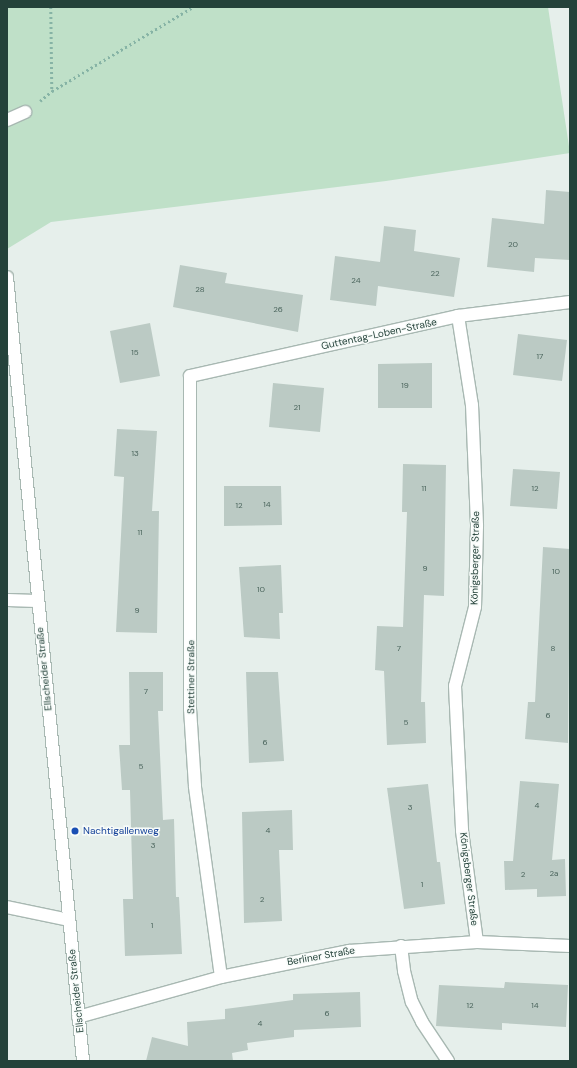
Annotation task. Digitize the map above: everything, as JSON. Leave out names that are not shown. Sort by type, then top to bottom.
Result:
[{"type":"street","points":[[7,120],[25,112]]},
{"type":"street","name":"Ellscheider Straße","points":[[7,277],[37,600],[83,1061]]},
{"type":"street","name":"Guttentag-Loben-Straße","points":[[190,376],[458,316],[570,302]]},
{"type":"street","name":"Königsberger Straße","points":[[458,316],[472,405],[477,526],[475,607],[455,686],[462,831],[477,942]]},
{"type":"street","name":"Stettiner Straße","points":[[190,376],[190,709],[195,786],[221,977]]},
{"type":"street","points":[[7,600],[37,600]]},
{"type":"street","points":[[7,907],[69,920]]},
{"type":"street","name":"Berliner Straße","points":[[78,1017],[221,977],[349,950],[477,942],[570,946]]},
{"type":"street","points":[[401,946],[404,971],[412,1002],[422,1022],[448,1061]]},
{"type":"path","points":[[51,7],[52,91]]},
{"type":"path","points":[[25,112],[52,91],[193,7]]},
{"type":"green space","points":[[7,7],[548,7],[570,153],[386,181],[51,222],[7,249]]},
{"type":"building","points":[[546,190],[570,192],[570,260],[535,258],[534,272],[487,267],[492,218],[544,224]]},
{"type":"building","points":[[384,226],[416,230],[414,251],[460,258],[454,297],[378,286],[376,306],[330,300],[335,256],[380,262]]},
{"type":"building","points":[[180,265],[227,273],[225,283],[303,295],[298,332],[173,307]]},
{"type":"building","points":[[150,323],[160,376],[120,383],[110,331]]},
{"type":"building","points":[[518,334],[567,340],[562,381],[513,375]]},
{"type":"building","points":[[432,363],[432,408],[378,408],[378,364]]},
{"type":"building","points":[[273,383],[324,388],[320,432],[269,427]]},
{"type":"building","points":[[117,429],[157,431],[152,511],[159,511],[157,633],[116,632],[124,477],[114,476]]},
{"type":"building","points":[[403,464],[446,465],[444,596],[424,595],[421,702],[425,702],[426,743],[387,745],[384,671],[375,670],[377,626],[403,627],[407,512],[402,512]]},
{"type":"building","points":[[513,469],[560,472],[557,509],[510,506]]},
{"type":"building","points":[[224,486],[281,486],[282,525],[224,526]]},
{"type":"building","points":[[543,547],[570,549],[568,743],[525,739],[528,702],[535,702]]},
{"type":"building","points":[[281,565],[283,613],[279,613],[280,639],[244,637],[239,567]]},
{"type":"building","points":[[129,672],[163,672],[163,711],[158,711],[163,820],[174,819],[176,897],[179,897],[182,954],[125,956],[123,899],[133,899],[130,790],[122,790],[119,745],[130,745]]},
{"type":"building","points":[[246,672],[278,672],[284,761],[249,763]]},
{"type":"building","points":[[520,781],[559,784],[552,860],[565,859],[566,896],[537,897],[537,889],[505,890],[504,861],[513,861]]},
{"type":"building","points":[[428,784],[437,862],[440,862],[445,904],[404,909],[387,788]]},
{"type":"building","points":[[292,810],[293,850],[279,850],[282,921],[244,923],[242,812]]},
{"type":"building","points":[[505,982],[568,985],[566,1027],[502,1023],[502,1030],[436,1026],[439,985],[504,988]]},
{"type":"building","points":[[360,992],[361,1027],[294,1030],[294,1037],[247,1043],[248,1050],[232,1053],[233,1061],[146,1061],[152,1037],[188,1046],[187,1022],[225,1019],[225,1009],[293,1000],[293,994]]},
{"type":"place","name":"Nachtigallenweg","points":[[75,831]]}]
